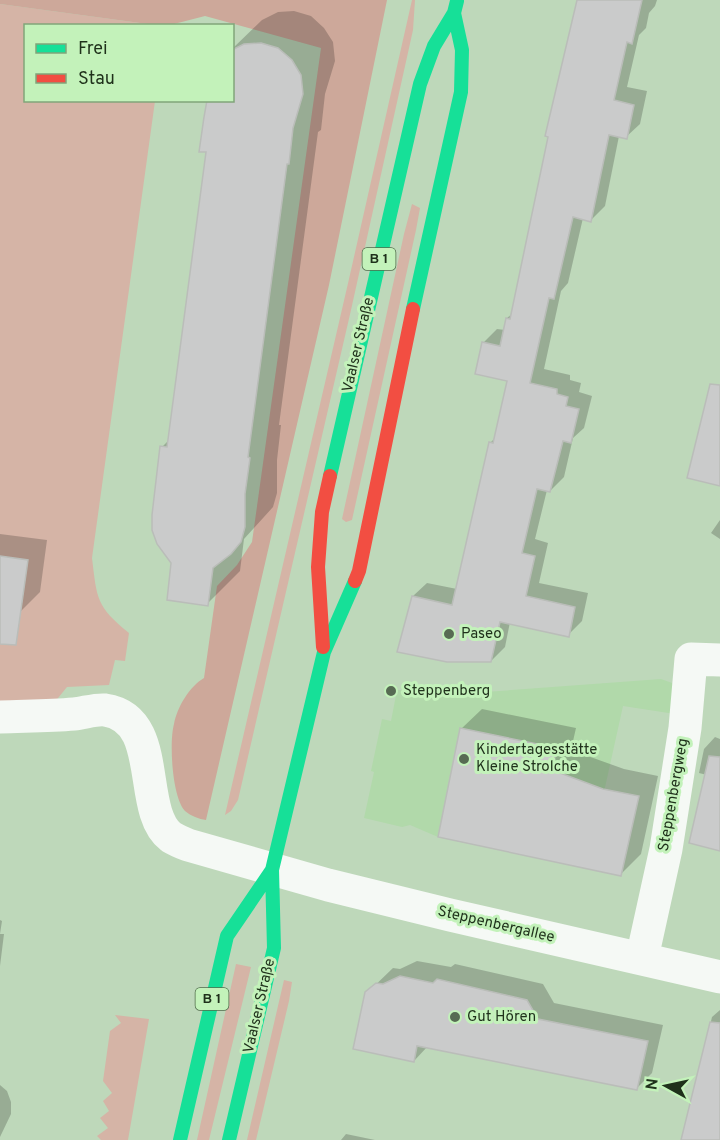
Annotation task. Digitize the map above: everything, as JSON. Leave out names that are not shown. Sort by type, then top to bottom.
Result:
[{"type":"main road","name":"Vaalser Straße","points":[[324,652],[318,567],[322,512],[420,84],[434,46],[455,6]]},
{"type":"main road","name":"Vaalser Straße","points":[[229,1140],[274,948],[273,870],[324,652],[359,571],[461,92],[462,50],[455,6]]},
{"type":"main road","name":"Vaalser Straße","points":[[180,1140],[227,936],[273,870]]},
{"type":"street","name":"Steppenbergweg","points":[[642,958],[666,849],[685,728],[691,659],[720,660]]},
{"type":"street","name":"Steppenbergallee","points":[[0,717],[42,716],[104,710],[121,715],[141,740],[153,801],[162,825],[171,837],[210,852],[450,915],[720,977]]},
{"type":"shaded area","points":[[0,0],[387,0],[329,285],[206,820],[185,811],[177,794],[172,756],[173,732],[181,704],[194,686],[204,678],[217,586],[237,565],[252,542],[321,48],[205,16],[174,24],[148,24],[0,4]]},
{"type":"shaded area","points":[[412,0],[415,0],[413,30],[351,310],[238,800],[231,811],[225,815],[349,279]]},
{"type":"shaded area","points":[[0,4],[148,24],[24,24],[24,102],[155,102],[92,558],[100,601],[110,616],[129,633],[125,661],[115,660],[109,685],[67,687],[54,703],[0,705]]},
{"type":"shaded area","points":[[412,204],[420,208],[416,230],[352,520],[346,522],[342,519]]},
{"type":"shaded area","points":[[661,679],[672,683],[677,694],[675,714],[623,706],[587,869],[438,837],[410,825],[402,827],[364,818],[382,719],[391,721],[397,690],[485,692]]},
{"type":"shaded area","points":[[236,964],[251,967],[209,1140],[197,1140]]},
{"type":"shaded area","points":[[284,980],[292,982],[289,1001],[256,1140],[247,1140]]},
{"type":"shaded area","points":[[115,1015],[149,1019],[128,1140],[101,1140],[97,1136],[108,1128],[100,1118],[109,1111],[103,1101],[112,1093],[103,1081],[110,1031],[121,1023]]},
{"type":"building","points":[[577,0],[642,0],[632,44],[627,42],[614,100],[634,105],[627,139],[609,135],[591,222],[573,217],[554,299],[549,298],[530,383],[557,389],[557,394],[568,397],[566,406],[579,409],[571,443],[563,441],[550,492],[537,489],[522,553],[535,556],[526,596],[575,607],[569,637],[500,622],[491,662],[447,662],[397,652],[412,596],[452,605],[489,442],[493,443],[507,381],[475,374],[482,342],[500,346],[506,318],[510,319],[548,137],[545,136]]},
{"type":"building","points":[[261,43],[278,48],[292,60],[301,75],[303,94],[293,128],[289,164],[287,164],[248,457],[250,458],[245,494],[245,527],[241,542],[231,554],[213,568],[208,606],[167,600],[171,563],[157,544],[152,530],[152,515],[160,446],[167,447],[206,152],[199,152],[207,102],[234,102],[234,49],[244,44]]},
{"type":"building","points":[[710,384],[720,385],[720,486],[687,478]]},
{"type":"building","points":[[0,556],[28,560],[16,645],[0,644]]},
{"type":"building","points":[[460,728],[557,748],[552,770],[603,789],[639,796],[621,876],[438,837]]},
{"type":"building","points":[[709,756],[720,757],[720,851],[689,843]]},
{"type":"building","points":[[400,976],[433,983],[437,979],[527,1000],[538,1019],[648,1041],[637,1090],[417,1046],[414,1062],[353,1049],[365,992],[376,983],[383,984]]},
{"type":"building","points":[[710,1022],[720,1023],[720,1140],[681,1140]]},
{"type":"traffic: fast","points":[[330,476],[420,84],[434,46],[454,13],[457,1]]},
{"type":"traffic: fast","points":[[413,309],[461,92],[462,50],[454,13]]},
{"type":"traffic: fast","points":[[229,1140],[274,948],[272,870],[324,652],[355,581]]},
{"type":"traffic: fast","points":[[180,1140],[227,936],[272,870]]},
{"type":"traffic: jam","points":[[355,581],[359,571],[413,309]]},
{"type":"traffic: jam","points":[[323,647],[318,567],[322,512],[330,476]]},
{"type":"place","name":"Paseo","points":[[449,634]]},
{"type":"place","name":"Steppenberg","points":[[391,691]]},
{"type":"place","name":"Kindertagesstätte Kleine Strolche","points":[[464,759]]},
{"type":"place","name":"Gut Hören","points":[[455,1017]]}]
